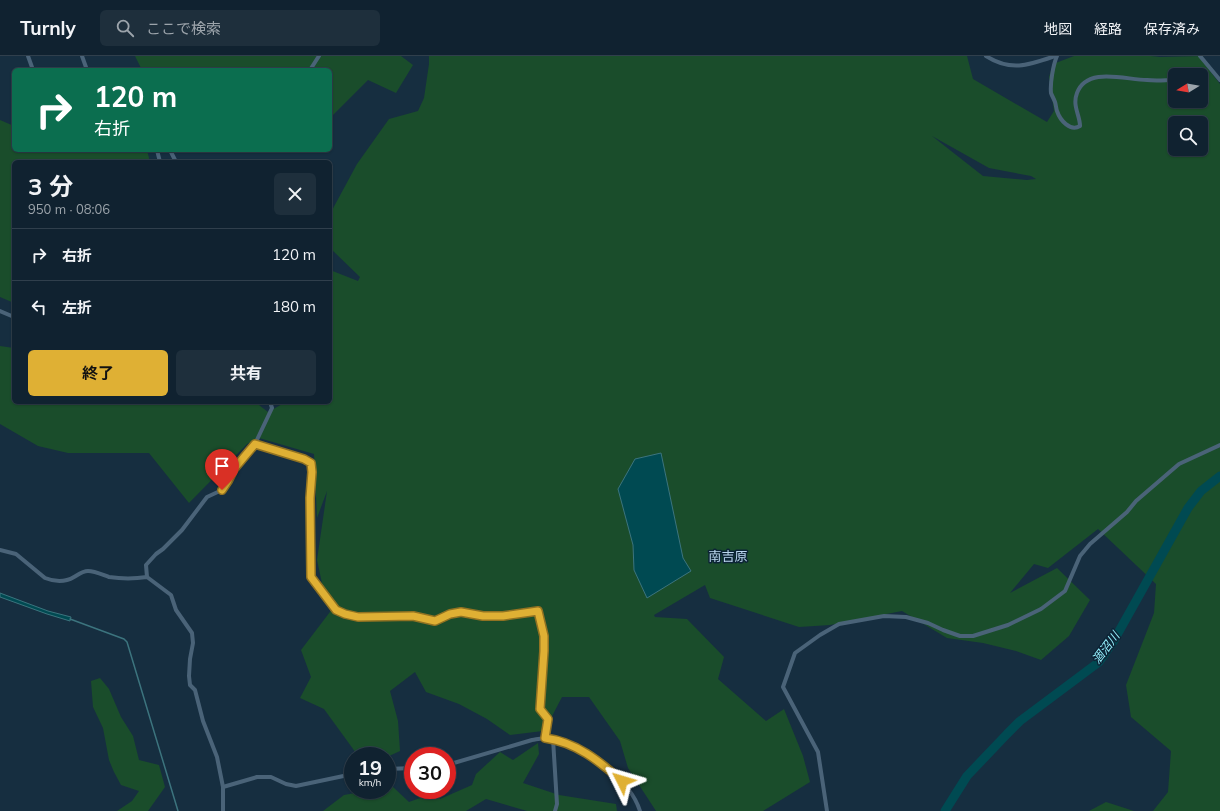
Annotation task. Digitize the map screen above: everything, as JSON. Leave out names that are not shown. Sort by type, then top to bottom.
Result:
[{"type":"street","points":[[28,56],[32,68]]},
{"type":"street","points":[[82,56],[87,68]]},
{"type":"street","points":[[311,68],[319,56]]},
{"type":"street","points":[[986,56],[1005,65],[1015,66],[1034,63],[1056,56],[1051,93],[1057,112],[1062,120],[1067,125],[1074,128],[1080,126],[1075,103],[1076,94],[1081,85],[1086,81],[1092,78],[1105,76],[1147,80],[1168,80]]},
{"type":"street","points":[[1200,56],[1220,80]]},
{"type":"street","points":[[0,311],[12,316]]},
{"type":"street","points":[[147,577],[146,565],[182,530],[207,497],[222,490],[234,469],[255,444],[272,408],[271,404]]},
{"type":"street","points":[[255,444],[298,457],[311,463],[311,577],[336,610],[358,617],[413,616],[435,621],[450,614],[461,612],[483,616],[503,616],[538,611],[544,636],[540,709],[548,719],[545,738]]},
{"type":"street","points":[[827,811],[818,752],[783,687],[796,653],[820,635],[839,624],[884,616],[906,617],[928,623],[942,630],[960,636],[973,636],[1008,625],[1041,609],[1064,591],[1080,556],[1090,544],[1127,512],[1136,501],[1179,464],[1220,445]]},
{"type":"street","points":[[0,550],[16,554],[45,578],[61,582],[73,578],[83,572],[90,571],[110,577],[128,579],[147,577],[171,595],[180,618],[192,633],[193,643],[190,659],[190,685],[195,690],[203,721],[217,757],[223,787],[223,811]]},
{"type":"street","points":[[456,762],[524,742],[545,738],[553,739],[585,752],[608,769],[622,781],[637,802],[640,811]]},
{"type":"street","points":[[553,739],[557,804],[555,811]]},
{"type":"street","points":[[223,787],[257,777],[271,777],[286,784],[296,786],[344,776]]},
{"type":"shaded area","points":[[135,56],[401,56],[413,65],[396,93],[368,80],[332,116],[332,68],[141,68]]},
{"type":"shaded area","points":[[429,56],[967,56],[973,79],[1047,122],[1054,111],[1049,77],[1053,64],[1074,56],[1203,56],[1203,62],[1208,68],[1168,68],[1168,108],[1208,108],[1208,68],[1220,84],[1220,811],[1153,811],[1168,792],[1171,751],[1131,717],[1126,685],[1154,613],[1156,584],[1098,529],[1048,568],[1034,564],[1010,593],[1057,568],[1090,600],[1069,636],[1041,660],[1016,651],[983,643],[947,638],[902,611],[830,625],[799,627],[710,598],[705,585],[654,615],[655,617],[687,619],[724,657],[718,679],[766,721],[784,709],[803,756],[810,782],[763,811],[656,811],[628,768],[620,741],[589,697],[562,697],[550,720],[551,730],[510,735],[487,719],[459,704],[426,692],[415,672],[390,691],[398,721],[400,751],[396,753],[396,747],[352,747],[324,709],[300,698],[311,677],[301,650],[336,604],[323,588],[317,560],[327,491],[317,518],[314,454],[259,438],[247,444],[189,503],[149,453],[68,453],[38,446],[0,424],[0,346],[12,348],[12,404],[258,404],[268,412],[282,404],[332,404],[332,271],[358,281],[360,277],[332,250],[332,210],[357,164],[389,119],[418,111],[424,98]],"holes":[[[932,136],[989,168],[1031,176],[1036,179],[1027,180],[983,176]]]},
{"type":"shaded area","points":[[0,120],[12,125],[12,152],[148,152],[150,160],[12,160],[12,302],[0,297]]},
{"type":"shaded area","points":[[661,453],[683,558],[691,571],[647,598],[634,570],[633,545],[618,489],[635,459]]},
{"type":"shaded area","points":[[0,593],[48,611],[71,617],[70,621],[0,597]]},
{"type":"shaded area","points":[[100,678],[109,689],[121,717],[133,736],[139,760],[159,765],[165,787],[148,811],[117,811],[132,801],[139,791],[121,785],[109,760],[103,728],[93,707],[91,681]]},
{"type":"shaded area","points":[[538,743],[539,754],[523,783],[559,795],[616,804],[617,811],[527,811],[486,799],[466,811],[323,811],[344,795],[344,799],[396,799],[396,790],[404,799],[409,802],[417,799],[456,799],[456,792],[472,785],[476,774],[500,752],[513,760]]},
{"type":"shaded area","points":[[1106,802],[1134,811],[1089,811]]},
{"type":"waterway","name":"涸沼川","points":[[945,811],[967,776],[1020,721],[1099,662],[1113,642],[1188,508],[1201,491],[1220,476]]},
{"type":"waterway","points":[[70,619],[124,639],[127,642],[178,811]]},
{"type":"district","name":"南吉原","points":[[728,556]]},
{"type":"route","points":[[222,490],[234,469],[255,444],[284,452],[311,463],[311,577],[336,610],[345,614],[358,617],[413,616],[435,621],[450,614],[461,612],[483,616],[503,616],[538,611],[544,636],[540,709],[548,719],[545,738],[553,739],[585,752],[622,781]]}]
